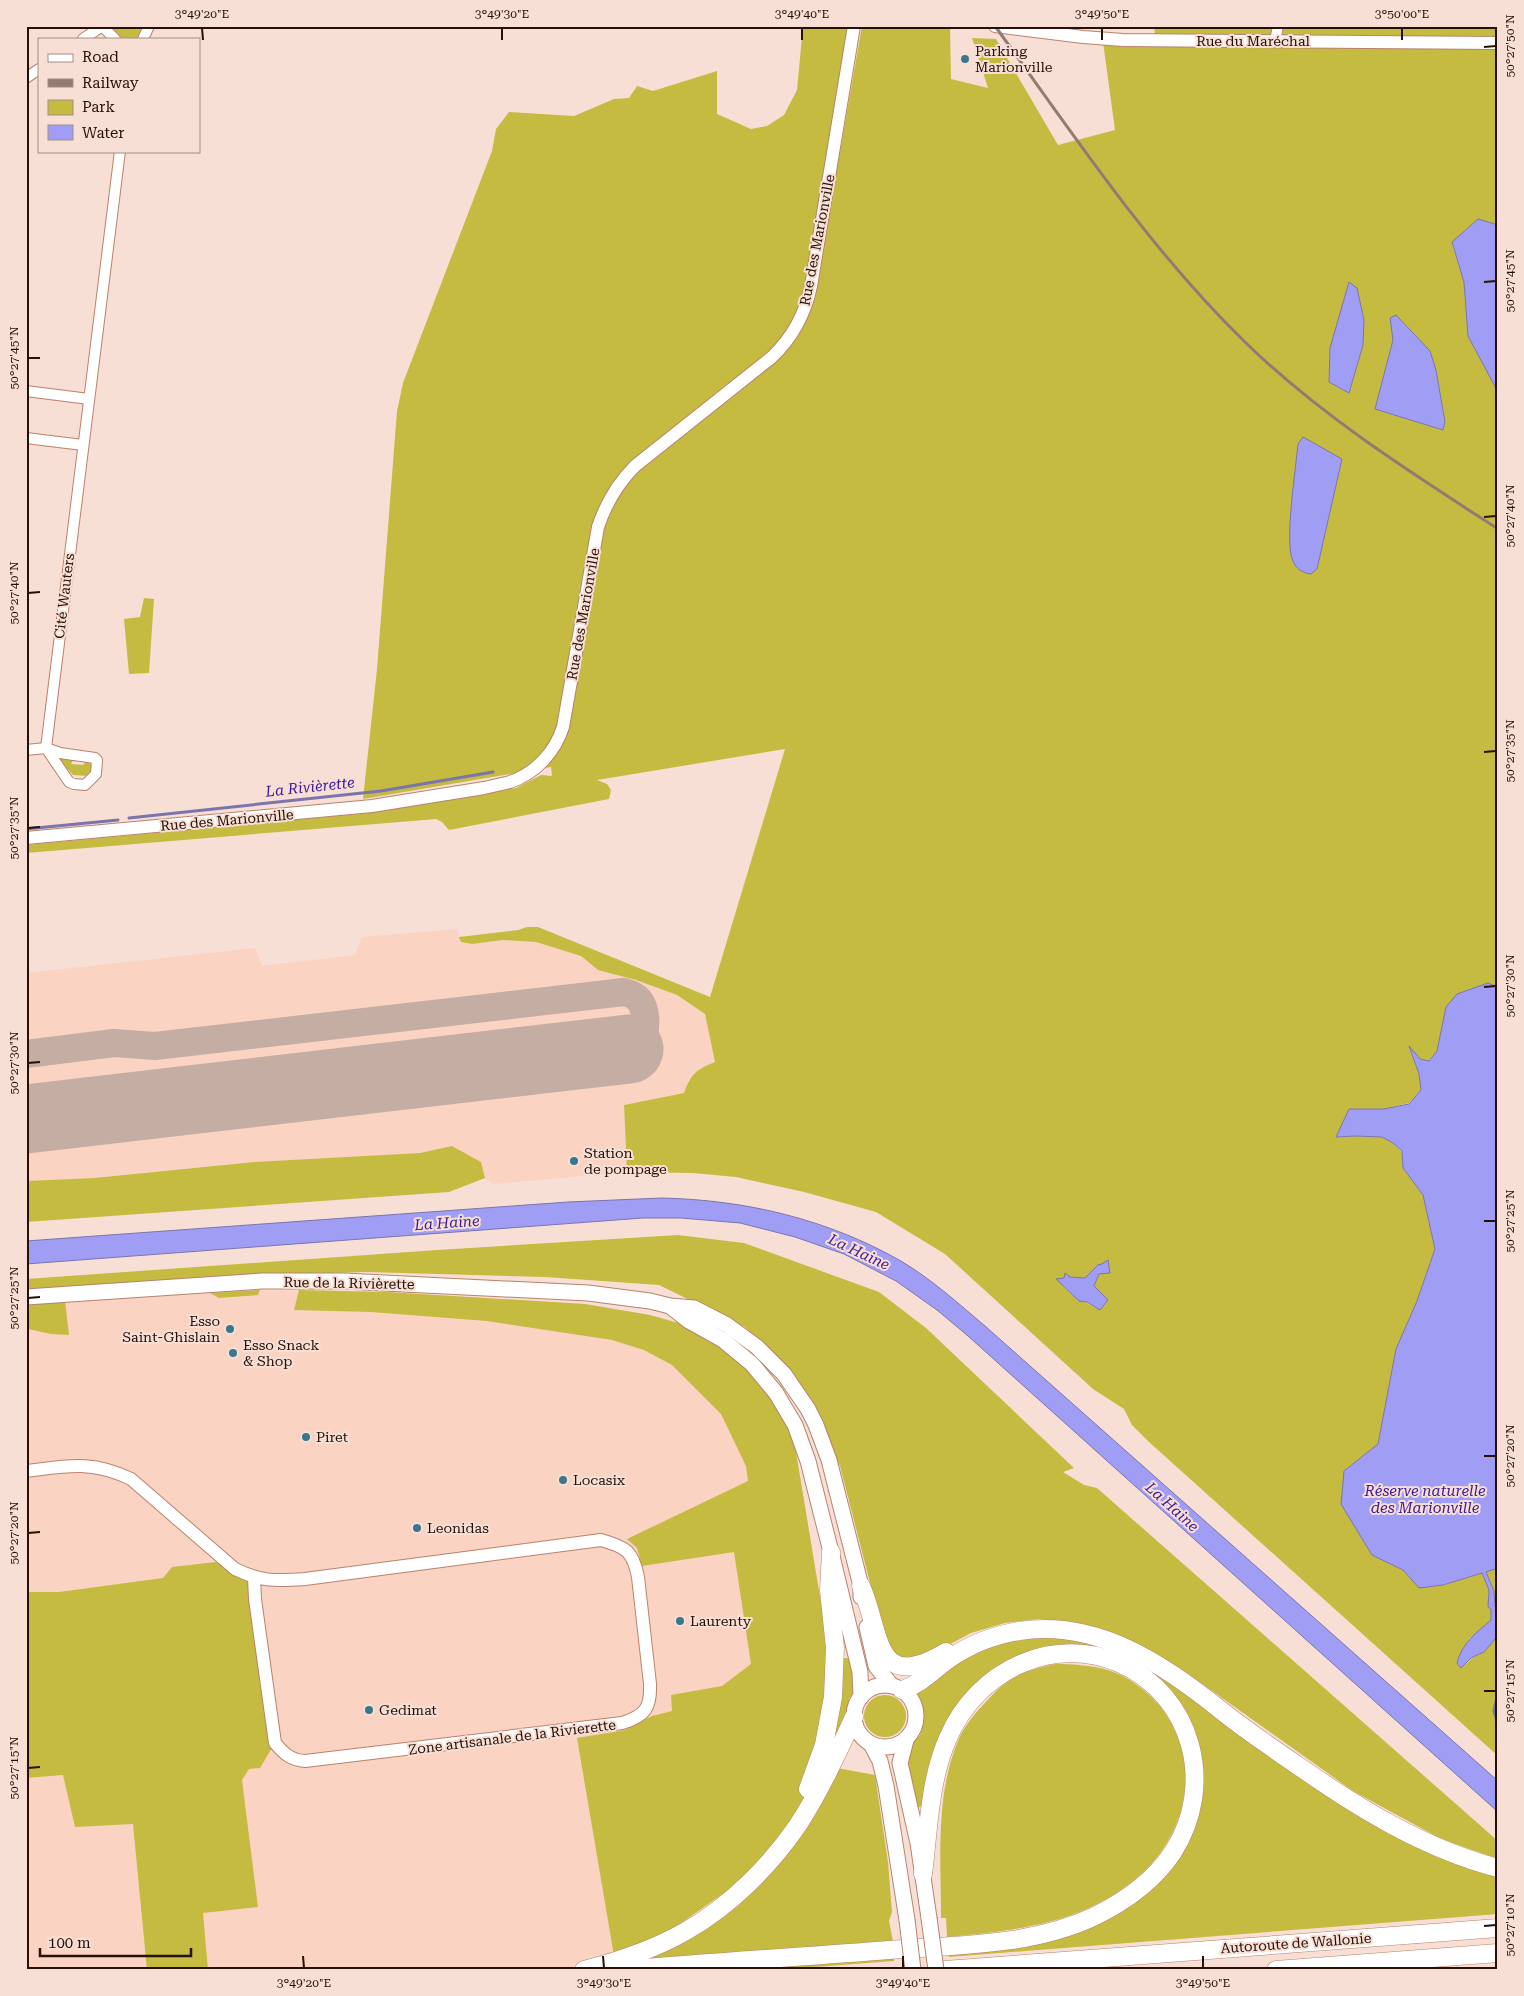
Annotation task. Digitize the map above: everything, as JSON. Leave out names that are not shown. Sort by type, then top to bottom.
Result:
[{"type":"highway","points":[[775,1854],[807,1790],[824,1745],[829,1722],[835,1672],[834,1628],[829,1590],[831,1552]]},
{"type":"highway","points":[[861,1586],[881,1648],[885,1655],[895,1664],[906,1667],[918,1666],[946,1651],[1017,1632],[1055,1629],[1093,1636],[1128,1648],[1177,1676],[1258,1737],[1361,1808],[1426,1842],[1498,1868]]},
{"type":"highway","points":[[896,1688],[921,1682],[951,1658],[981,1643]]},
{"type":"highway","points":[[625,1970],[992,1942],[1042,1934],[1092,1917],[1120,1902],[1144,1885],[1166,1861],[1183,1832],[1194,1799],[1195,1778],[1192,1751],[1181,1720],[1170,1702],[1154,1686],[1135,1672],[1105,1658],[1080,1654],[1054,1654],[1038,1658],[1004,1672],[987,1684],[971,1701],[953,1728],[942,1751],[932,1793],[924,1874]]},
{"type":"highway","points":[[584,1970],[634,1954],[676,1936],[697,1925],[745,1886],[775,1854],[807,1810],[854,1717]]},
{"type":"highway","name":"Autoroute de Wallonie","points":[[945,1970],[1498,1928]]},
{"type":"highway","name":"Autoroute de Wallonie","points":[[1276,1970],[1498,1953]]},
{"type":"highway","points":[[1421,1970],[1441,1958]]},
{"type":"main road","name":"Rue de la Rivièrette","points":[[26,1297],[262,1282],[344,1281],[619,1296],[670,1306],[694,1308],[727,1325],[771,1360],[795,1388],[816,1425],[829,1460],[861,1586],[861,1600],[876,1666],[896,1688]]},
{"type":"main road","points":[[670,1306],[689,1321],[723,1340],[738,1351],[776,1393],[795,1425],[806,1453],[831,1552],[860,1672],[861,1696]]},
{"type":"main road","points":[[913,1970],[886,1786],[880,1761],[871,1744],[857,1730],[854,1717],[855,1707],[861,1696],[876,1686],[896,1688],[912,1701],[916,1716],[913,1730],[906,1740],[900,1763],[924,1874],[936,1970]]},
{"type":"main road","points":[[871,1744],[889,1747],[906,1740]]},
{"type":"street","points":[[85,38],[102,26],[114,38]]},
{"type":"street","points":[[143,38],[149,26]]},
{"type":"street","name":"Rue des Marionville","points":[[26,838],[397,802],[504,783],[523,777],[539,765],[553,748],[563,727],[598,527],[611,496],[635,466],[772,357],[789,339],[802,316],[811,286],[854,26]]},
{"type":"street","name":"Rue du Maréchal","points":[[995,26],[1123,40],[1498,43]]},
{"type":"street","points":[[1275,41],[1278,26]]},
{"type":"street","points":[[26,78],[38,70]]},
{"type":"street","name":"Cité Wauters","points":[[46,748],[120,152]]},
{"type":"street","points":[[26,391],[89,399]]},
{"type":"street","points":[[26,438],[83,444]]},
{"type":"street","points":[[26,750],[46,748],[60,753],[95,758],[97,760],[96,774],[85,785],[69,782],[46,748]]},
{"type":"street","name":"Zone artisanale de la Rivierette","points":[[26,1470],[93,1466],[113,1471],[131,1479],[234,1569],[254,1578],[279,1581],[306,1579],[601,1540],[620,1545],[631,1554],[636,1565],[650,1684],[651,1697],[649,1706],[639,1715],[622,1723],[345,1757],[305,1761],[294,1760],[283,1753],[275,1743],[255,1599],[254,1578]]},
{"type":"shaded area","points":[[458,929],[462,942],[472,944],[503,940],[536,942],[581,956],[598,970],[636,980],[677,995],[705,1014],[715,1062],[700,1068],[690,1076],[684,1093],[624,1105],[627,1172],[493,1184],[485,1178],[481,1162],[452,1146],[420,1153],[254,1162],[94,1178],[26,1181],[26,973],[255,948],[262,966],[355,955],[362,937]]},
{"type":"shaded area","points":[[260,1290],[387,1292],[585,1304],[650,1315],[784,1416],[794,1440],[823,1615],[730,1889],[702,1907],[614,1956],[559,1970],[26,1970],[26,1304]]},
{"type":"green space","points":[[110,26],[145,26],[139,38],[121,38]]},
{"type":"green space","points":[[803,26],[848,26],[829,154],[840,152],[862,26],[950,26],[951,79],[988,88],[972,38],[996,39],[1058,145],[1115,130],[1103,42],[1498,46],[1498,225],[1478,219],[1452,243],[1464,282],[1468,336],[1498,392],[1498,987],[1488,983],[1441,1035],[1437,1051],[1429,1061],[1420,1059],[1409,1047],[1419,1074],[1421,1090],[1409,1103],[1384,1109],[1349,1109],[1337,1137],[1382,1137],[1393,1143],[1402,1152],[1403,1168],[1423,1195],[1435,1249],[1417,1301],[1396,1349],[1378,1444],[1344,1471],[1372,1555],[1403,1570],[1419,1588],[1443,1585],[1482,1573],[1489,1590],[1488,1607],[1491,1609],[1492,1620],[1469,1639],[1466,1664],[1484,1652],[1498,1634],[1498,1756],[1149,1442],[1132,1425],[1124,1409],[1093,1389],[945,1254],[876,1212],[804,1192],[736,1177],[693,1173],[627,1172],[624,1105],[684,1093],[695,1073],[715,1062],[705,1014],[677,995],[636,980],[598,970],[581,956],[536,942],[503,940],[472,944],[461,942],[459,937],[538,927],[710,997],[785,749],[597,780],[607,784],[611,790],[609,799],[449,830],[442,822],[436,819],[26,853],[26,845],[369,813],[516,788],[541,775],[552,776],[551,767],[363,799],[377,669],[397,411],[403,383],[492,151],[496,129],[509,112],[574,116],[614,99],[629,98],[637,86],[653,91],[717,71],[717,114],[751,129],[767,126],[784,115],[797,90]],"holes":[[[1393,340],[1436,370],[1445,422],[1443,430],[1375,409]],[[1363,345],[1349,393],[1329,382],[1330,348]],[[1099,1264],[1105,1272],[1098,1274],[1094,1286],[1108,1300],[1100,1310],[1071,1293],[1057,1279],[1070,1277],[1085,1278]]]},
{"type":"green space","points":[[1154,26],[1274,26],[1272,36],[1155,35]]},
{"type":"green space","points":[[1281,26],[1498,28],[1498,37],[1283,36]]},
{"type":"green space","points":[[144,598],[154,599],[149,673],[129,674],[124,619],[140,617]]},
{"type":"green space","points":[[61,757],[74,759],[71,764],[83,765],[88,761],[92,764],[94,770],[87,776],[73,775],[59,760]]},
{"type":"green space","points":[[452,1146],[481,1162],[485,1178],[449,1192],[26,1222],[26,1181],[94,1178],[254,1162],[420,1153]]},
{"type":"green space","points":[[678,1235],[744,1243],[879,1292],[926,1328],[1074,1468],[1063,1472],[1084,1485],[1097,1488],[1498,1841],[1498,1852],[1495,1858],[1441,1839],[1353,1791],[1184,1671],[1147,1649],[1111,1633],[1073,1622],[1038,1619],[1005,1623],[971,1633],[922,1659],[899,1658],[885,1641],[840,1466],[804,1389],[745,1327],[659,1285],[545,1277],[365,1272],[265,1275],[26,1289],[26,1279]]},
{"type":"green space","points":[[260,1290],[258,1295],[219,1298],[210,1293]]},
{"type":"green space","points":[[299,1290],[387,1292],[585,1304],[650,1315],[693,1327],[743,1361],[765,1385],[784,1416],[794,1440],[823,1615],[843,1658],[850,1658],[855,1681],[854,1691],[849,1699],[845,1719],[826,1766],[875,1775],[888,1862],[892,1912],[889,1921],[893,1941],[647,1958],[730,1889],[668,1932],[614,1956],[577,1738],[625,1730],[652,1716],[672,1711],[671,1695],[722,1686],[751,1664],[734,1552],[642,1566],[637,1548],[627,1539],[748,1481],[746,1466],[721,1414],[672,1365],[644,1350],[612,1340],[487,1321],[371,1312],[294,1310]]},
{"type":"green space","points":[[65,1301],[69,1335],[26,1330],[26,1304]]},
{"type":"green space","points":[[216,1562],[255,1584],[275,1743],[260,1768],[249,1769],[242,1780],[258,1907],[203,1913],[208,1970],[147,1970],[133,1824],[75,1827],[63,1775],[26,1778],[26,1592],[59,1592],[163,1578],[172,1567]]},
{"type":"green space","points":[[1498,1568],[1498,1609],[1495,1607],[1494,1591],[1486,1572]]},
{"type":"green space","points":[[1055,1636],[1106,1648],[1161,1675],[1274,1755],[1498,1875],[1498,1914],[949,1957],[948,1951],[1004,1946],[1141,1894],[1200,1792],[1168,1693],[1078,1649],[978,1687],[924,1806],[915,1808],[906,1769],[909,1747],[920,1735],[924,1721],[922,1703],[917,1692],[964,1660],[990,1646],[1016,1639]]},
{"type":"green space","points":[[1055,1664],[1101,1668],[1123,1676],[1137,1685],[1160,1706],[1174,1728],[1182,1751],[1185,1775],[1184,1798],[1177,1821],[1167,1843],[1152,1863],[1133,1881],[1112,1896],[1091,1907],[1045,1923],[1021,1928],[947,1937],[946,1918],[941,1918],[941,1828],[946,1784],[958,1741],[973,1717],[1002,1686],[1024,1672]]},
{"type":"green space","points":[[885,1695],[900,1701],[906,1716],[900,1731],[885,1737],[870,1731],[864,1716],[870,1701]]},
{"type":"green space","points":[[894,1955],[894,1961],[775,1970],[692,1970]]},
{"type":"water","points":[[1478,219],[1498,225],[1498,392],[1468,336],[1464,282],[1452,242]]},
{"type":"water","points":[[1349,282],[1357,288],[1364,320],[1363,345],[1349,393],[1329,382],[1330,348]]},
{"type":"water","points":[[1396,315],[1430,351],[1436,370],[1445,422],[1443,430],[1375,409],[1393,340],[1390,318]]},
{"type":"water","points":[[1303,437],[1342,459],[1317,569],[1311,574],[1305,573],[1294,564],[1290,539],[1291,505],[1298,444]]},
{"type":"water","name":"Réserve naturelle des Marionville","points":[[1488,983],[1498,987],[1498,1568],[1486,1572],[1494,1591],[1495,1607],[1498,1609],[1498,1634],[1484,1652],[1471,1658],[1461,1668],[1457,1663],[1462,1650],[1470,1639],[1491,1620],[1491,1609],[1488,1607],[1489,1590],[1482,1573],[1443,1585],[1419,1588],[1403,1570],[1372,1555],[1341,1504],[1344,1471],[1378,1444],[1396,1349],[1417,1301],[1435,1249],[1423,1195],[1403,1168],[1402,1151],[1382,1137],[1336,1137],[1349,1109],[1384,1109],[1409,1104],[1421,1090],[1419,1074],[1409,1046],[1420,1059],[1429,1061],[1437,1051],[1446,1007],[1457,994]]},
{"type":"water","name":"La Haine","points":[[662,1198],[724,1203],[785,1214],[815,1223],[873,1246],[901,1261],[923,1276],[985,1326],[1498,1781],[1498,1812],[968,1336],[937,1310],[896,1281],[844,1254],[795,1237],[740,1223],[681,1218],[643,1218],[26,1264],[26,1241],[568,1202]]},
{"type":"water","points":[[1108,1260],[1110,1273],[1099,1274],[1094,1286],[1108,1300],[1100,1310],[1087,1302],[1079,1301],[1056,1279],[1064,1278],[1065,1273],[1070,1277],[1085,1278],[1099,1264]]},
{"type":"waterway","name":"La Rivièrette","points":[[129,818],[381,791],[493,772]]},
{"type":"waterway","name":"La Rivièrette","points":[[26,829],[118,820]]},
{"type":"waterway","points":[[1497,1697],[1494,1711],[1498,1724]]},
{"type":"taxiway","points":[[26,1054],[114,1043],[155,1046],[624,992],[639,1000],[645,1015],[645,1027],[642,1038],[638,1044],[629,1049]]},
{"type":"runway","points":[[26,1119],[629,1049]]},
{"type":"railway","points":[[995,26],[1145,230],[1177,269],[1246,343],[1275,370],[1335,419],[1399,464],[1498,529]]},
{"type":"place","name":"Parking Marionville","points":[[965,59]]},
{"type":"place","name":"Station de pompage","points":[[574,1161]]},
{"type":"place","name":"Esso Saint-Ghislain","points":[[230,1329]]},
{"type":"place","name":"Esso Snack & Shop","points":[[233,1353]]},
{"type":"place","name":"Piret","points":[[306,1437]]},
{"type":"place","name":"Locasix","points":[[563,1480]]},
{"type":"place","name":"Leonidas","points":[[417,1528]]},
{"type":"place","name":"Laurenty","points":[[680,1621]]},
{"type":"place","name":"Gedimat","points":[[369,1710]]}]
